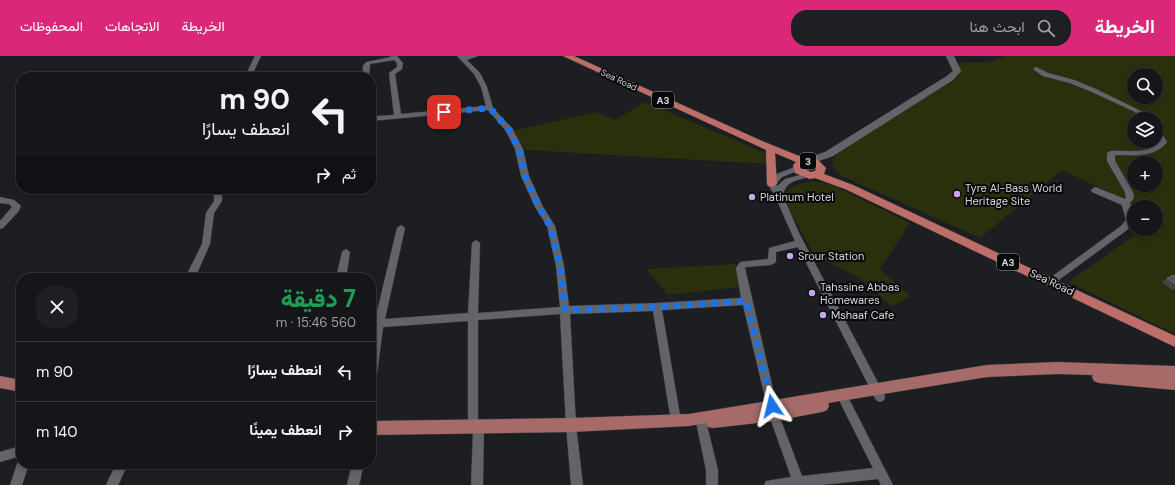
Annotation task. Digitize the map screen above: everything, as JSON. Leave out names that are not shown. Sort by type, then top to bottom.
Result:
[{"type":"highway","name":"Sea Road","points":[[567,56],[759,144],[770,151],[802,164]]},
{"type":"highway","name":"Sea Road","points":[[759,144],[773,148],[802,164]]},
{"type":"highway","points":[[770,151],[769,165],[772,184]]},
{"type":"highway","name":"3","points":[[802,164],[816,171]]},
{"type":"highway","name":"3","points":[[802,164],[816,171]]},
{"type":"highway","name":"Sea Road","points":[[816,171],[1172,340]]},
{"type":"main road","points":[[802,164],[829,154],[954,75],[956,67],[950,56]]},
{"type":"main road","points":[[816,171],[829,154]]},
{"type":"main road","points":[[773,410],[878,393],[1057,368],[1175,372]]},
{"type":"main road","points":[[1015,373],[1062,374],[1175,384]]},
{"type":"main road","points":[[0,382],[16,385]]},
{"type":"main road","points":[[376,428],[571,425],[692,420],[845,402],[878,393]]},
{"type":"street","points":[[250,72],[258,56]]},
{"type":"street","points":[[462,58],[475,56]]},
{"type":"street","points":[[366,72],[366,66],[368,63],[394,57],[400,63],[400,68],[392,73],[398,116]]},
{"type":"street","points":[[462,58],[477,73],[484,87],[490,108],[509,130],[519,149],[525,176],[539,207],[550,226],[560,266],[565,310],[571,425],[576,485]]},
{"type":"street","points":[[1036,69],[1044,75],[1073,82],[1101,93],[1139,112]]},
{"type":"street","points":[[376,118],[490,108]]},
{"type":"street","points":[[1126,203],[1130,198],[1129,192],[1111,161],[1111,153],[1146,152],[1159,148]]},
{"type":"street","points":[[802,164],[775,178],[772,184],[800,243],[878,393]]},
{"type":"street","points":[[779,196],[779,188],[782,184],[816,171]]},
{"type":"street","points":[[1095,190],[1126,203]]},
{"type":"street","points":[[192,273],[206,244],[210,213],[218,201],[218,194]]},
{"type":"street","points":[[0,200],[11,202],[16,206],[16,210],[0,226]]},
{"type":"street","points":[[1053,283],[1057,277],[1124,228],[1130,220],[1126,203]]},
{"type":"street","points":[[376,320],[401,228]]},
{"type":"street","points":[[476,243],[473,316],[477,485]]},
{"type":"street","points":[[800,243],[772,250],[772,261],[770,262],[741,266],[746,301],[773,410],[800,484]]},
{"type":"street","points":[[342,273],[346,252]]},
{"type":"street","points":[[376,324],[565,310],[657,307],[746,301]]},
{"type":"street","points":[[657,307],[692,420],[712,470],[712,485]]},
{"type":"street","points":[[845,402],[887,485]]},
{"type":"street","points":[[0,456],[16,452]]},
{"type":"street","points":[[16,485],[21,469]]},
{"type":"street","points":[[112,485],[120,469]]},
{"type":"street","points":[[353,485],[357,469]]},
{"type":"street","points":[[770,485],[800,484],[881,473]]},
{"type":"green space","name":"Tyre Al-Bass World Heritage Site","points":[[1005,56],[1175,56],[1175,334],[1068,282],[1134,236],[1163,236],[1163,200],[1127,201],[1062,170],[980,238],[842,176],[833,168],[832,160],[840,152],[956,78],[961,71],[957,63],[989,62]]},
{"type":"green space","points":[[645,102],[768,154],[770,164],[526,150],[512,131],[596,112],[615,120]]},
{"type":"green space","points":[[810,182],[822,182],[835,186],[910,223],[880,269],[910,296],[892,306],[858,277],[814,255],[784,200],[787,192],[793,186]]},
{"type":"green space","points":[[736,264],[741,287],[668,295],[646,269]]},
{"type":"building","points":[[1175,275],[1175,284],[1167,278]]},
{"type":"place","name":"Tyre Al-Bass World Heritage Site","points":[[957,194]]},
{"type":"place","name":"Platinum Hotel","points":[[752,197]]},
{"type":"place","name":"Srour Station","points":[[790,256]]},
{"type":"place","name":"Tahssine Abbas Homewares","points":[[812,293]]},
{"type":"place","name":"Mshaaf Cafe","points":[[823,315]]},
{"type":"route","points":[[444,112],[490,108],[509,130],[519,149],[525,176],[539,207],[550,226],[556,244],[565,310],[657,307],[746,301],[772,406]]}]
